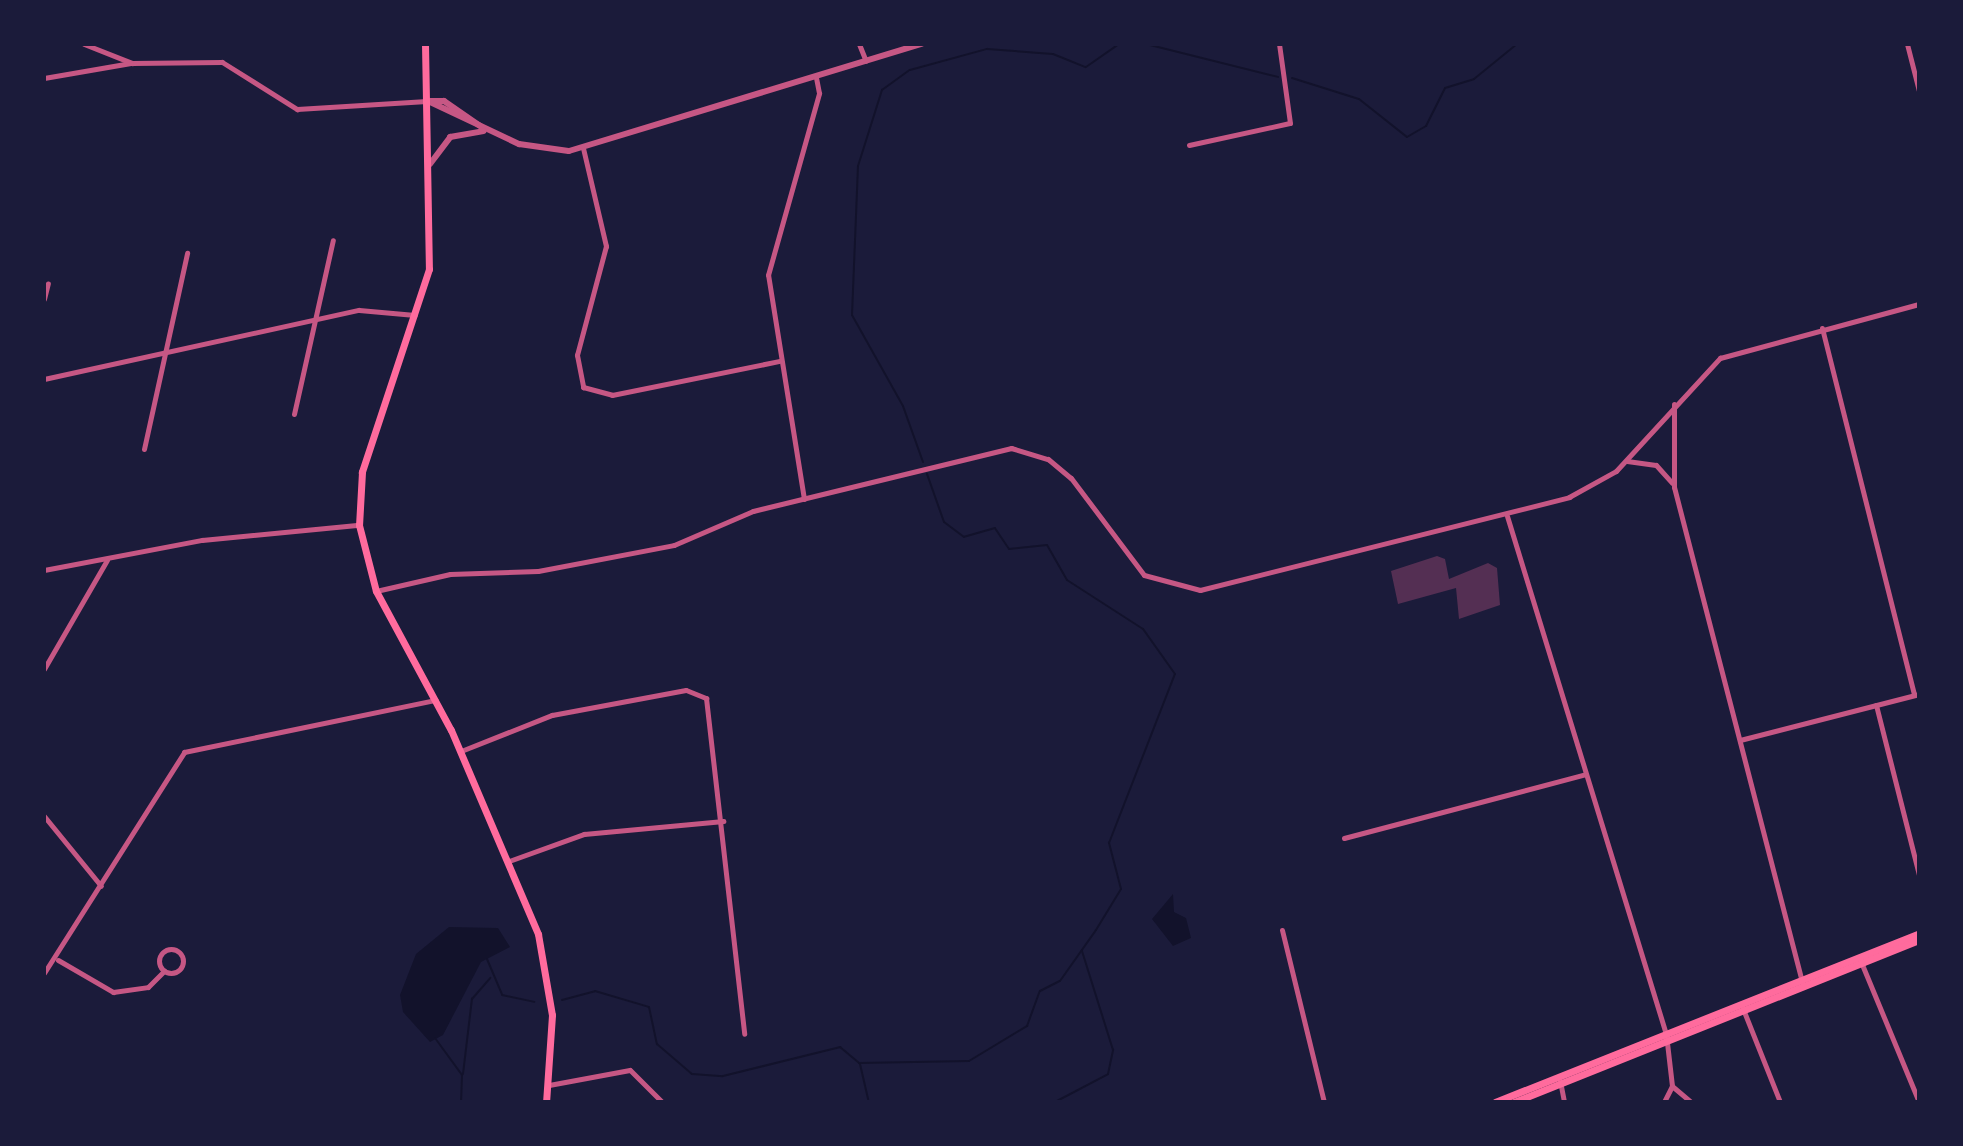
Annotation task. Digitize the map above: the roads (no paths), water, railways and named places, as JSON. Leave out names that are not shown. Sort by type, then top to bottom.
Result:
[{"type":"main road","points":[[425,44],[431,251],[416,316],[362,472],[359,525],[376,591],[437,700],[461,751],[509,861],[544,959],[549,1085],[546,1102]]},
{"type":"main road","points":[[1861,960],[1919,933]]},
{"type":"main road","points":[[1495,1102],[1919,940]]},
{"type":"main road","points":[[1514,1102],[1559,1080]]},
{"type":"street","points":[[84,44],[132,63]]},
{"type":"street","points":[[859,44],[866,62]]},
{"type":"street","points":[[428,101],[485,131],[534,149],[583,148],[922,44]]},
{"type":"street","points":[[1189,145],[1290,123],[1279,44]]},
{"type":"street","points":[[1907,44],[1919,91]]},
{"type":"street","points":[[44,78],[132,63],[211,59],[297,109],[444,101],[485,131]]},
{"type":"street","points":[[804,499],[779,361],[770,256],[819,93],[816,78]]},
{"type":"street","points":[[430,164],[450,137],[485,131]]},
{"type":"street","points":[[583,148],[606,246],[577,355],[583,387],[612,395],[779,361]]},
{"type":"street","points":[[294,414],[333,240]]},
{"type":"street","points":[[144,449],[187,253]]},
{"type":"street","points":[[44,299],[48,283]]},
{"type":"street","points":[[376,591],[450,574],[538,571],[674,545],[804,499],[935,463],[1011,448],[1048,459],[1071,478],[1132,566],[1189,591],[1507,516],[1587,489],[1626,461],[1675,401],[1720,358],[1919,304]]},
{"type":"street","points":[[44,379],[166,357],[372,308],[416,316]]},
{"type":"street","points":[[1740,740],[1916,694],[1822,328]]},
{"type":"street","points":[[1675,401],[1674,487],[1802,983]]},
{"type":"street","points":[[1626,461],[1656,465],[1674,487]]},
{"type":"street","points":[[1507,516],[1667,1037],[1672,1086],[1664,1102]]},
{"type":"street","points":[[44,570],[202,540],[359,525]]},
{"type":"street","points":[[44,669],[108,559]]},
{"type":"street","points":[[461,751],[552,715],[693,691],[713,711],[744,1034]]},
{"type":"street","points":[[44,973],[58,960],[164,774],[192,747],[437,700]]},
{"type":"street","points":[[1876,705],[1919,875]]},
{"type":"street","points":[[1344,838],[1586,774]]},
{"type":"street","points":[[44,816],[101,886]]},
{"type":"street","points":[[509,861],[584,834],[723,821]]},
{"type":"street","points":[[1282,930],[1324,1102]]},
{"type":"street","points":[[58,960],[113,992],[148,987],[164,971],[180,968],[177,951],[161,954],[164,971]]},
{"type":"street","points":[[1861,960],[1919,1102]]},
{"type":"street","points":[[1743,1007],[1780,1102]]},
{"type":"street","points":[[549,1085],[630,1070],[662,1102]]},
{"type":"street","points":[[1559,1080],[1564,1102]]},
{"type":"street","points":[[1672,1086],[1691,1102]]},
{"type":"waterway","points":[[923,462],[903,406],[852,315],[858,166],[882,90],[910,70],[987,49],[1053,54],[1086,67],[1119,44]]},
{"type":"waterway","points":[[1146,44],[1278,77]]},
{"type":"waterway","points":[[1292,78],[1359,99],[1407,137],[1426,126],[1445,88],[1474,79],[1517,44]]},
{"type":"waterway","points":[[562,1000],[595,991],[649,1007],[657,1044],[692,1074],[723,1076],[840,1047],[859,1063],[969,1061],[1027,1026],[1040,991],[1060,981],[1096,930],[1121,889],[1109,843],[1175,674],[1143,629],[1067,580],[1047,545],[1009,549],[995,528],[964,537],[944,522],[927,474]]},
{"type":"waterway","points":[[1055,1102],[1108,1074],[1113,1050],[1082,951]]},
{"type":"waterway","points":[[487,959],[502,995],[534,1002]]},
{"type":"waterway","points":[[463,1074],[472,999],[490,978]]},
{"type":"waterway","points":[[435,1038],[462,1075],[461,1102]]},
{"type":"waterway","points":[[860,1064],[869,1102]]}]
